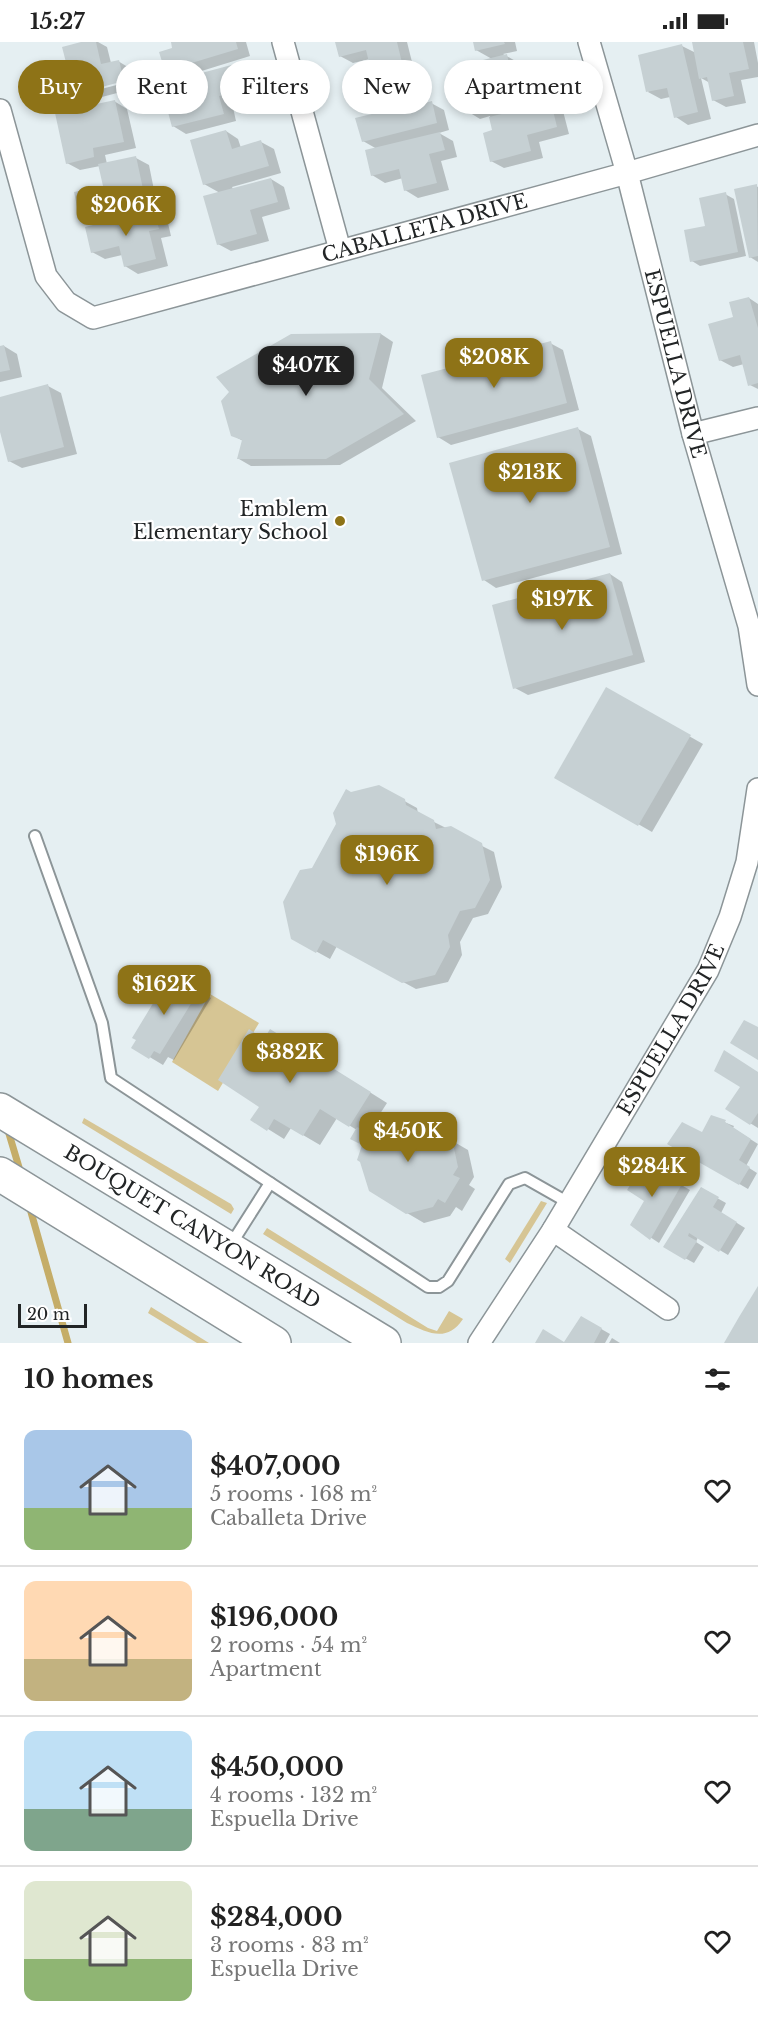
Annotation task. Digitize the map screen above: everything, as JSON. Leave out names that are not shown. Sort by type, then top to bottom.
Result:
[{"type":"main road","name":"BOUQUET CANYON ROAD","points":[[0,1110],[384,1343]]},
{"type":"main road","points":[[0,1135],[16,1145],[53,1142]]},
{"type":"main road","points":[[0,1174],[274,1343]]},
{"type":"street","points":[[283,42],[340,250]]},
{"type":"street","name":"ESPUELLA DRIVE","points":[[589,42],[627,173],[693,434],[749,626],[758,685]]},
{"type":"street","name":"CABALLETA DRIVE","points":[[0,110],[46,276],[66,302],[93,318],[627,173],[758,135]]},
{"type":"street","points":[[693,434],[758,418]]},
{"type":"street","name":"ESPUELLA DRIVE","points":[[479,1343],[553,1230],[708,970],[730,917],[747,862],[758,789]]},
{"type":"street","points":[[553,1230],[668,1309]]},
{"type":"lane","points":[[35,836],[102,1023],[111,1078],[428,1287],[439,1287],[448,1281],[509,1184],[525,1178],[569,1203]]},
{"type":"lane","points":[[228,1249],[270,1183]]},
{"type":"shaded area","points":[[210,994],[259,1023],[218,1091],[172,1062]]},
{"type":"shaded area","points":[[84,1118],[231,1204],[234,1209],[231,1214],[82,1123]]},
{"type":"shaded area","points":[[541,1201],[547,1203],[510,1263],[505,1259]]},
{"type":"shaded area","points":[[267,1228],[428,1328],[437,1331],[449,1311],[463,1319],[457,1326],[444,1333],[437,1334],[415,1327],[263,1234]]},
{"type":"shaded area","points":[[151,1307],[209,1343],[197,1343],[148,1313]]},
{"type":"building","points":[[81,42],[96,42],[100,60],[65,60],[62,47]]},
{"type":"building","points":[[171,42],[236,42],[238,49],[202,60],[162,60],[159,52],[172,48]]},
{"type":"building","points":[[335,42],[397,42],[401,60],[368,60],[366,50],[339,57]]},
{"type":"building","points":[[473,42],[504,42],[505,44],[475,51]]},
{"type":"building","points":[[692,42],[743,42],[749,69],[729,73],[734,96],[712,101],[707,77],[699,79]]},
{"type":"building","points":[[682,44],[698,112],[674,118],[667,88],[646,92],[638,55]]},
{"type":"building","points":[[507,54],[508,60],[483,60]]},
{"type":"building","points":[[116,61],[116,83],[104,86],[104,63]]},
{"type":"building","points":[[220,68],[220,114],[224,114],[172,127],[168,114],[208,114],[208,71]]},
{"type":"building","points":[[115,100],[116,114],[118,114],[124,142],[93,148],[94,157],[66,164],[55,114],[104,114],[104,102]]},
{"type":"building","points":[[432,101],[437,123],[362,142],[355,118],[372,114],[432,114]]},
{"type":"building","points":[[501,114],[554,114],[557,127],[527,135],[531,151],[490,162],[483,133],[492,130],[489,117]]},
{"type":"building","points":[[226,130],[232,149],[261,140],[269,166],[203,185],[190,140]]},
{"type":"building","points":[[440,132],[445,150],[429,154],[437,183],[404,191],[399,169],[371,176],[365,150]]},
{"type":"building","points":[[136,156],[146,203],[79,217],[74,192],[103,186],[98,164]]},
{"type":"building","points":[[271,178],[278,202],[250,210],[257,234],[217,245],[203,196]]},
{"type":"building","points":[[757,184],[758,256],[749,258],[734,189]]},
{"type":"building","points":[[726,192],[738,252],[690,262],[684,230],[705,226],[699,198]]},
{"type":"building","points":[[154,210],[159,229],[149,231],[156,259],[124,267],[119,246],[91,253],[85,227]]},
{"type":"building","points":[[749,297],[758,328],[758,383],[748,386],[740,355],[719,361],[708,324],[733,317],[729,302]]},
{"type":"building","points":[[381,333],[369,379],[404,414],[326,459],[237,459],[242,440],[231,436],[221,401],[229,392],[216,377],[291,334]]},
{"type":"building","points":[[551,341],[567,403],[437,438],[421,375]]},
{"type":"building","points":[[4,345],[10,370],[0,372],[0,346]]},
{"type":"building","points":[[48,384],[64,447],[8,462],[0,432],[0,397]]},
{"type":"building","points":[[578,427],[610,547],[482,581],[449,463]]},
{"type":"building","points":[[610,573],[633,655],[513,689],[492,605]]},
{"type":"building","points":[[606,687],[691,735],[638,826],[554,778]]},
{"type":"building","points":[[379,785],[405,799],[406,805],[434,820],[436,829],[451,826],[482,843],[490,880],[475,908],[460,911],[448,935],[450,947],[435,975],[402,983],[323,940],[316,953],[291,939],[283,902],[300,870],[312,868],[336,824],[333,813],[346,789],[351,792]]},
{"type":"building","points":[[172,972],[200,989],[160,1054],[154,1051],[149,1059],[131,1048],[136,1040],[132,1038]]},
{"type":"building","points":[[744,1020],[758,1027],[758,1060],[730,1043]]},
{"type":"building","points":[[249,1029],[264,1039],[270,1029],[371,1092],[349,1127],[320,1109],[303,1136],[274,1119],[267,1131],[250,1120],[259,1107],[218,1080]]},
{"type":"building","points":[[724,1050],[758,1072],[758,1113],[750,1125],[725,1109],[740,1087],[714,1071]]},
{"type":"building","points":[[411,1115],[452,1139],[458,1167],[453,1175],[460,1178],[445,1203],[438,1199],[433,1207],[406,1214],[369,1191],[360,1162],[357,1160],[362,1145],[350,1139],[357,1127],[370,1133],[378,1118],[385,1122]]},
{"type":"building","points":[[711,1115],[726,1120],[725,1122],[751,1139],[739,1160],[750,1167],[739,1185],[667,1144],[682,1122],[702,1132]]},
{"type":"building","points":[[645,1162],[682,1184],[650,1240],[630,1225],[644,1201],[627,1190]]},
{"type":"building","points":[[701,1187],[719,1197],[713,1207],[737,1222],[719,1252],[689,1233],[688,1236],[697,1241],[685,1260],[663,1247]]},
{"type":"building","points":[[758,1286],[758,1343],[724,1343],[739,1317]]},
{"type":"building","points":[[581,1316],[602,1328],[594,1343],[535,1343],[543,1329],[564,1342]]},
{"type":"waterway","points":[[7,1127],[21,1174]]},
{"type":"waterway","points":[[29,1205],[68,1343]]},
{"type":"place","name":"Emblem Elementary School","points":[[340,521]]}]
